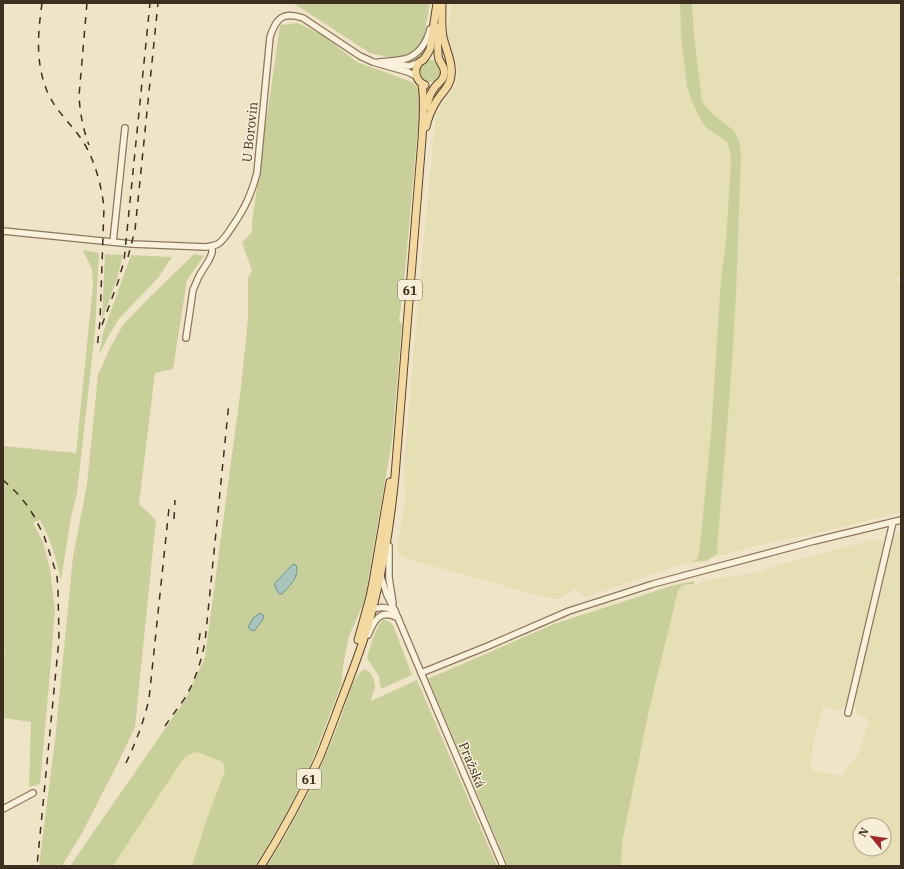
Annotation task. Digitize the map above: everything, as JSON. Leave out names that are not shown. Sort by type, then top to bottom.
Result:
[{"type":"main road","points":[[436,3],[431,46],[429,52],[416,68],[416,76],[422,84],[427,86],[436,85]]},
{"type":"main road","name":"61","points":[[422,139],[428,100],[431,92],[442,80],[445,72],[440,61],[437,42],[442,3]]},
{"type":"main road","name":"61","points":[[422,139],[432,109],[438,98],[447,87],[452,75],[443,38],[442,3]]},
{"type":"main road","points":[[422,60],[432,58],[440,61]]},
{"type":"main road","name":"61","points":[[261,866],[306,786],[328,736],[355,664],[373,609],[380,575],[395,476],[422,139],[424,94],[422,84]]},
{"type":"main road","name":"61","points":[[346,687],[370,597],[397,441]]},
{"type":"street","points":[[376,62],[404,59],[418,52],[425,44],[429,35],[436,3]]},
{"type":"street","name":"U Borovin","points":[[212,246],[223,239],[247,204],[253,188],[257,173],[270,37],[278,20],[288,15],[303,18],[354,53],[376,62]]},
{"type":"street","points":[[376,62],[409,66],[422,60]]},
{"type":"street","points":[[376,62],[416,76]]},
{"type":"street","points":[[113,242],[125,128]]},
{"type":"street","points":[[3,231],[132,244],[212,246],[212,253],[209,260],[198,276],[193,290],[186,338]]},
{"type":"street","points":[[391,510],[388,566],[390,590],[395,611]]},
{"type":"street","points":[[421,673],[569,612],[653,584],[814,541],[901,520]]},
{"type":"street","points":[[848,713],[893,522]]},
{"type":"street","points":[[380,538],[380,575],[387,595],[395,611]]},
{"type":"street","points":[[365,617],[368,612],[378,607],[385,607],[395,611]]},
{"type":"street","name":"Pražská","points":[[395,611],[503,866]]},
{"type":"street","points":[[355,664],[370,629],[378,617],[386,614],[393,615],[398,618]]},
{"type":"street","points":[[3,809],[33,793]]},
{"type":"shaded area","points":[[451,3],[680,3],[681,35],[687,87],[692,102],[702,122],[726,141],[730,147],[731,160],[729,203],[721,278],[711,434],[699,554],[697,559],[691,562],[589,596],[584,596],[575,589],[558,599],[545,597],[422,563],[404,557],[397,552],[405,498],[404,464],[436,114],[457,83],[458,70],[454,55],[448,43],[447,36]]},
{"type":"shaded area","points":[[692,3],[901,3],[901,278],[897,277],[894,280],[901,282],[901,512],[827,531],[763,544],[725,555],[718,554],[717,550],[736,295],[741,157],[739,139],[736,133],[711,112],[702,101],[694,36]]},
{"type":"shaded area","points":[[901,532],[901,866],[621,866],[622,843],[649,710],[680,587],[683,585],[697,584],[718,578],[761,572],[768,568],[875,539],[884,542],[885,546],[848,706],[840,711],[823,707],[813,745],[811,769],[843,776],[846,769],[859,752],[869,723],[866,718],[856,713],[855,696],[891,538],[896,533]]},
{"type":"shaded area","points":[[197,752],[220,760],[224,764],[225,773],[206,821],[192,866],[113,866],[183,759],[188,755]]},
{"type":"green space","points":[[293,3],[430,3],[423,42],[415,51],[401,58],[392,58],[370,53]]},
{"type":"green space","points":[[680,3],[692,3],[694,36],[702,101],[712,113],[733,130],[739,142],[741,157],[736,295],[717,550],[718,554],[706,561],[691,562],[697,559],[699,554],[708,465],[731,160],[728,144],[707,128],[702,122],[692,102],[687,87],[681,35]]},
{"type":"green space","points":[[298,23],[324,36],[357,62],[412,82],[420,90],[419,121],[404,284],[399,321],[402,324],[392,441],[365,600],[349,636],[341,685],[315,754],[286,814],[255,866],[192,866],[206,821],[225,771],[224,765],[221,761],[197,752],[188,755],[183,759],[113,866],[70,866],[187,697],[205,657],[241,387],[248,319],[248,278],[252,271],[242,242],[252,232],[252,222],[280,25]]},
{"type":"green space","points":[[427,44],[426,51],[421,57],[405,63],[420,53]]},
{"type":"green space","points":[[431,60],[439,63],[442,71],[439,79],[431,82],[423,79],[420,71],[423,63]]},
{"type":"green space","points":[[83,250],[99,253],[95,331],[77,493],[71,517],[61,580],[53,549],[44,527],[40,520],[33,523],[43,542],[50,569],[55,610],[40,784],[29,787],[31,722],[3,718],[3,661],[5,653],[3,653],[3,446],[76,453],[93,285],[92,269]]},
{"type":"green space","points":[[105,254],[123,255],[117,279],[102,320]]},
{"type":"green space","points":[[194,254],[204,256],[187,280],[173,369],[155,373],[139,504],[156,520],[135,727],[82,833],[62,866],[39,866],[55,740],[73,557],[87,484],[98,375],[109,350],[123,325]]},
{"type":"green space","points":[[131,255],[172,257],[158,278],[118,320],[99,355],[103,333]]},
{"type":"green space","points":[[694,581],[694,584],[683,586],[678,591],[649,710],[622,843],[621,866],[508,866],[428,678],[554,624],[671,586]]},
{"type":"green space","points":[[383,620],[389,621],[393,625],[412,675],[383,688],[380,687],[379,676],[367,658],[375,633]]},
{"type":"green space","points":[[364,669],[371,674],[374,682],[375,688],[371,701],[417,680],[497,866],[267,866],[309,791],[335,732],[354,682],[360,672]]},
{"type":"water","points":[[294,564],[296,565],[297,569],[295,577],[282,594],[279,594],[275,587],[275,583]]},
{"type":"water","points":[[260,613],[264,618],[254,631],[251,630],[248,627],[254,617]]},
{"type":"railway","points":[[42,3],[38,47],[43,80],[55,105],[87,148],[97,172],[103,198],[104,207],[100,321],[97,349]]},
{"type":"railway","points":[[87,3],[79,96],[82,121],[89,145]]},
{"type":"railway","points":[[102,325],[124,261],[150,3]]},
{"type":"railway","points":[[128,257],[135,230],[158,3]]},
{"type":"railway","points":[[165,726],[185,698],[192,685],[200,664],[205,642],[229,402]]},
{"type":"railway","points":[[3,480],[17,493],[34,516],[44,536],[57,576],[59,639],[37,866]]},
{"type":"railway","points":[[174,519],[175,500]]},
{"type":"railway","points":[[126,763],[145,715],[149,699],[169,508]]},
{"type":"railway","points":[[197,654],[201,627]]}]
